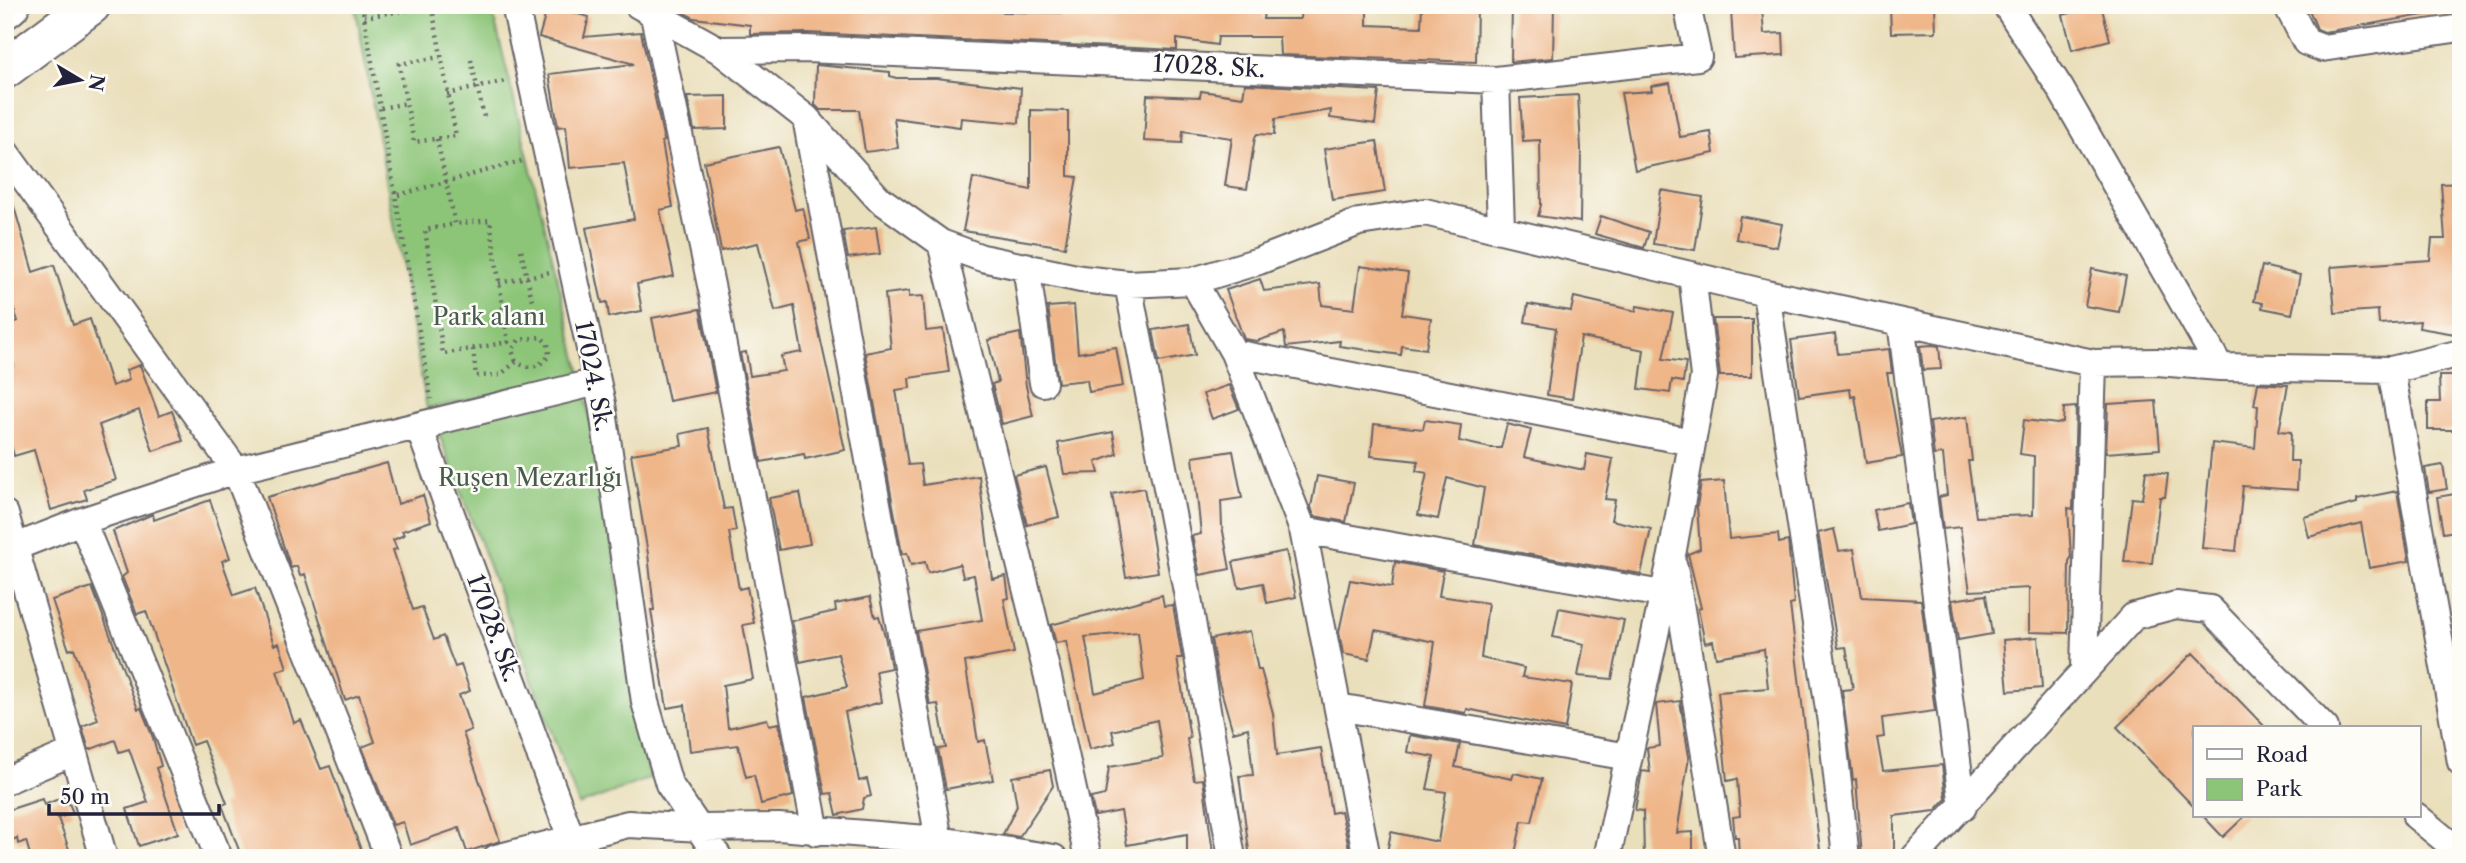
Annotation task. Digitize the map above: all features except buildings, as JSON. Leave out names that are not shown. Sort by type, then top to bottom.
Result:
[{"type":"highway","points":[[5,9],[10,5]]},
{"type":"highway","points":[[5,69],[92,5]]},
{"type":"street","name":"17024. Sk.","points":[[515,5],[597,382],[645,702],[670,784],[702,828],[719,858]]},
{"type":"street","name":"17028. Sk.","points":[[719,50],[834,50],[1496,80],[1698,57],[1687,5]]},
{"type":"street","points":[[2287,5],[2306,42],[2322,48],[2461,28]]},
{"type":"street","points":[[2016,8],[2220,367]]},
{"type":"street","points":[[646,10],[719,50],[806,118],[878,198],[941,243],[982,258],[1081,279],[1128,285],[1193,281],[1258,261],[1359,222],[1425,212],[1766,293],[2093,363],[2157,362],[2220,367],[2391,370],[2461,353]]},
{"type":"street","points":[[646,10],[715,304],[816,832]]},
{"type":"street","points":[[1496,80],[1501,228]]},
{"type":"street","points":[[806,118],[939,840]]},
{"type":"street","points":[[5,152],[236,470],[389,858]]},
{"type":"street","points":[[941,243],[1048,677],[1088,858]]},
{"type":"street","points":[[1026,267],[1043,383]]},
{"type":"street","points":[[1607,858],[1672,555],[1704,376],[1692,275]]},
{"type":"street","points":[[1193,281],[1234,353],[1303,530],[1367,858]]},
{"type":"street","points":[[1128,285],[1187,592],[1232,858]]},
{"type":"street","points":[[1766,293],[1832,729],[1846,858]]},
{"type":"street","points":[[1900,322],[1963,807]]},
{"type":"street","points":[[1234,353],[1692,442]]},
{"type":"street","points":[[2084,667],[2093,363]]},
{"type":"street","points":[[2391,370],[2461,762]]},
{"type":"street","points":[[9,549],[82,521],[236,470],[434,424],[597,382]]},
{"type":"street","name":"17028. Sk.","points":[[434,424],[421,433],[571,838]]},
{"type":"street","points":[[5,514],[9,549],[104,858]]},
{"type":"street","points":[[82,521],[219,858]]},
{"type":"street","points":[[1303,530],[1662,594]]},
{"type":"street","points":[[1672,555],[1722,858]]},
{"type":"street","points":[[1914,858],[1963,807],[2084,667],[2134,616],[2176,605],[2210,609],[2323,726]]},
{"type":"street","points":[[1338,707],[1629,757]]},
{"type":"street","points":[[5,781],[73,752]]},
{"type":"street","points":[[2418,818],[2461,853]]},
{"type":"street","points":[[496,858],[628,824],[702,828],[779,827],[939,840],[1054,858]]},
{"type":"path","points":[[362,5],[398,195],[432,401],[444,399]]},
{"type":"path","points":[[413,5],[430,6]]},
{"type":"path","points":[[364,17],[441,5]]},
{"type":"path","points":[[430,6],[456,136],[414,142],[399,64],[440,57]]},
{"type":"path","points":[[471,60],[484,117]]},
{"type":"path","points":[[447,94],[506,81]]},
{"type":"path","points":[[381,108],[407,103]]},
{"type":"path","points":[[437,139],[456,224]]},
{"type":"path","points":[[398,195],[524,160],[547,159]]},
{"type":"path","points":[[508,342],[490,219],[425,230],[443,354],[519,340],[541,337],[548,344],[549,356],[538,366],[527,368],[516,362],[512,350],[519,340]]},
{"type":"path","points":[[521,250],[525,278],[532,300]]},
{"type":"path","points":[[499,283],[551,272]]},
{"type":"path","points":[[473,349],[476,376],[500,374],[516,362]]},
{"type":"green space","name":"Park alanı","points":[[355,5],[491,5],[581,375],[427,409]]},
{"type":"green space","name":"Ruşen Mezarlığı","points":[[585,393],[616,565],[635,713],[651,778],[579,805],[436,426]]}]
